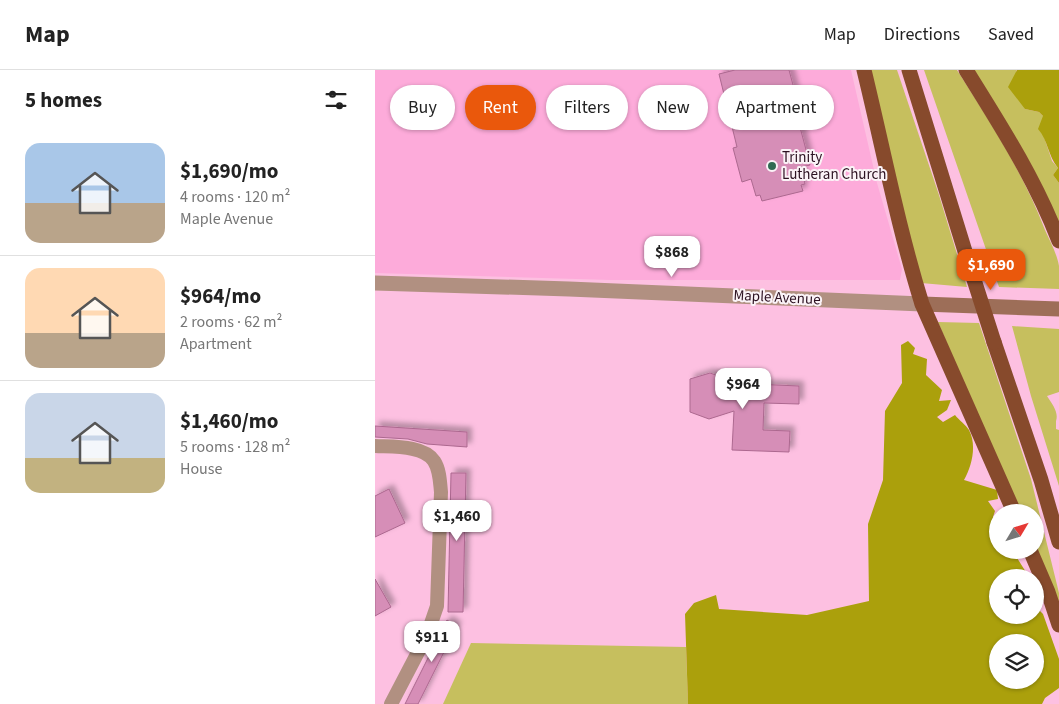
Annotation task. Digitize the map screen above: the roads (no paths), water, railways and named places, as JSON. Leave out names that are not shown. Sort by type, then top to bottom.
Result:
[{"type":"highway","points":[[864,70],[912,272],[922,304],[1010,504]]},
{"type":"highway","points":[[909,70],[994,342],[1041,480],[1059,542]]},
{"type":"highway","points":[[966,70],[1030,175],[1059,241]]},
{"type":"highway","points":[[1034,559],[1059,625]]},
{"type":"main road","name":"Maple Avenue","points":[[922,304],[1059,309]]},
{"type":"street","name":"Maple Avenue","points":[[375,283],[922,304]]},
{"type":"street","points":[[375,446],[407,448],[422,452],[434,462],[437,468],[441,492],[437,606],[427,635],[391,704]]},
{"type":"place","name":"Trinity Lutheran Church","points":[[772,166]]}]
